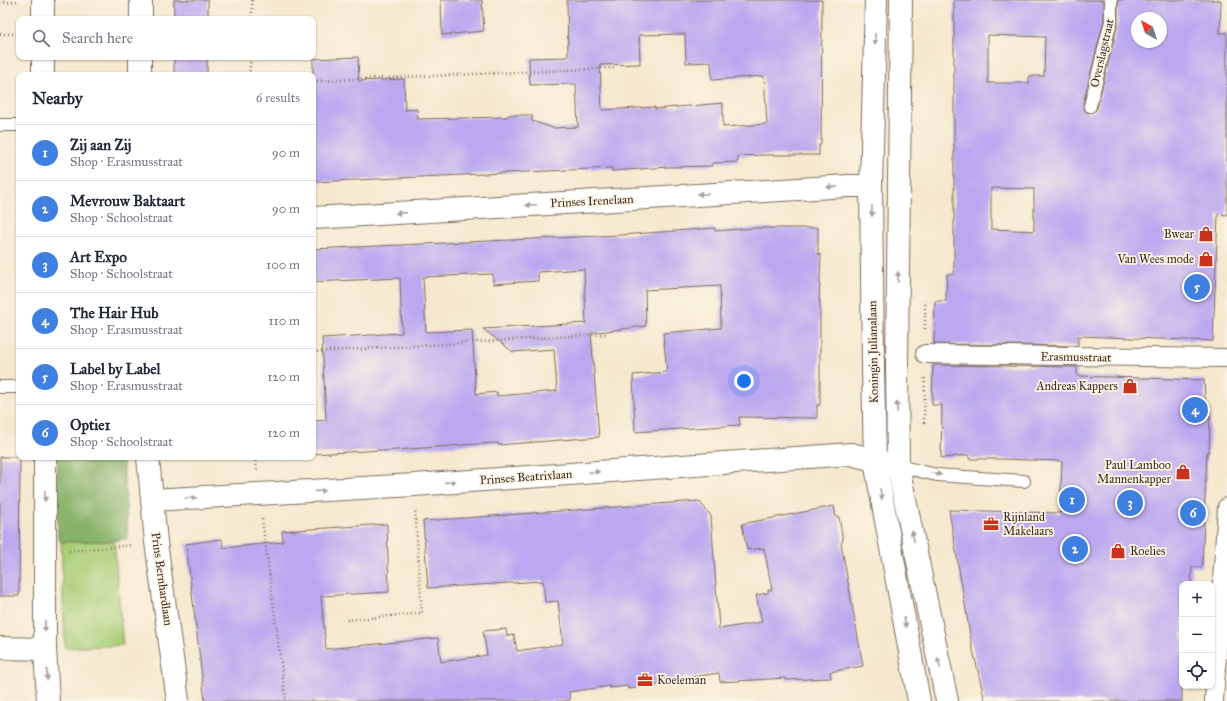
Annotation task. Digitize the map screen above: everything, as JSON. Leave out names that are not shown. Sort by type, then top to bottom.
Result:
[{"type":"street","points":[[43,0],[43,16]]},
{"type":"street","points":[[141,0],[141,16]]},
{"type":"street","name":"Koningin Julianalaan","points":[[876,0],[871,186],[875,461],[919,701]]},
{"type":"street","name":"Koningin Julianalaan","points":[[901,0],[897,365],[898,466],[947,701]]},
{"type":"street","points":[[43,60],[43,72]]},
{"type":"street","points":[[140,60],[140,72]]},
{"type":"street","name":"Prinses Irenelaan","points":[[316,218],[848,186],[871,186]]},
{"type":"street","name":"Erasmusstraat","points":[[925,354],[1227,358]]},
{"type":"street","name":"Prinses Beatrixlaan","points":[[152,500],[414,485],[851,454],[898,466]]},
{"type":"street","points":[[45,460],[45,648],[48,701]]},
{"type":"street","name":"Prins Bernhardlaan","points":[[148,460],[156,542],[178,701]]},
{"type":"street","points":[[1214,701],[1222,646],[1227,507]]},
{"type":"street","points":[[0,648],[45,648]]},
{"type":"lane","name":"Overslagstraat","points":[[1090,106],[1112,21],[1111,0]]},
{"type":"lane","points":[[0,125],[16,124]]},
{"type":"lane","points":[[0,387],[16,387]]},
{"type":"lane","points":[[898,466],[937,475],[1024,481]]},
{"type":"path","points":[[0,3],[26,0]]},
{"type":"path","points":[[252,0],[252,16]]},
{"type":"path","points":[[0,34],[16,34]]},
{"type":"path","points":[[249,72],[250,60]]},
{"type":"path","points":[[316,81],[614,68]]},
{"type":"path","points":[[316,352],[608,334]]},
{"type":"path","points":[[924,425],[925,354]]},
{"type":"path","points":[[256,460],[259,494],[286,701]]},
{"type":"path","points":[[347,620],[422,613],[414,485]]},
{"type":"path","points":[[45,553],[117,546]]},
{"type":"green space","points":[[57,460],[123,460],[128,538],[114,541],[61,542],[58,539]]},
{"type":"green space","points":[[114,541],[123,645],[65,648],[61,542]]},
{"type":"building","points":[[174,0],[208,0],[208,16],[174,16]]},
{"type":"building","points":[[441,0],[482,0],[484,31],[442,35]]},
{"type":"building","points":[[567,0],[822,0],[821,145],[819,145],[819,155],[738,156],[738,162],[712,163],[712,166],[612,171],[612,168],[316,182],[316,72],[313,72],[313,60],[358,57],[359,81],[404,79],[405,110],[417,109],[418,119],[532,115],[532,121],[553,128],[578,127],[576,84],[530,85],[529,58],[568,57]],"holes":[[[685,34],[686,63],[711,62],[712,80],[764,76],[767,124],[723,127],[723,103],[655,109],[655,107],[602,110],[600,65],[640,64],[639,35]]]},
{"type":"building","points":[[954,0],[1104,0],[1104,20],[1083,104],[1085,111],[1089,113],[1095,111],[1097,108],[1118,23],[1118,0],[1221,0],[1220,33],[1227,33],[1227,215],[1218,214],[1213,341],[1078,336],[1078,346],[934,344],[935,301],[946,301],[947,274],[954,274]],"holes":[[[988,35],[1045,37],[1044,76],[1029,76],[1029,83],[988,83]],[[991,188],[1034,189],[1034,231],[991,229]]]},
{"type":"building","points":[[174,60],[207,60],[207,72],[174,72]]},
{"type":"building","points":[[715,228],[715,231],[753,228],[818,228],[818,254],[821,255],[819,302],[820,301],[820,405],[817,405],[817,418],[739,417],[740,425],[635,432],[633,375],[667,372],[663,333],[721,328],[720,286],[645,290],[646,326],[591,333],[599,437],[498,445],[498,443],[477,444],[383,451],[316,454],[316,421],[326,420],[322,338],[402,333],[400,278],[316,282],[316,249],[620,235]],"holes":[[[584,269],[586,323],[483,329],[513,352],[554,349],[557,391],[497,396],[497,392],[476,394],[472,330],[426,332],[423,277],[493,274],[493,284],[538,281],[538,272]]]},
{"type":"building","points":[[933,365],[1077,367],[1077,376],[1204,380],[1206,415],[1210,415],[1202,567],[1192,567],[1191,581],[1179,581],[1179,689],[1182,689],[1182,701],[985,701],[972,646],[949,510],[1060,513],[1062,461],[969,459],[969,455],[941,458],[942,405],[932,405]]},
{"type":"building","points":[[0,457],[16,457],[16,460],[20,460],[19,596],[0,596]]},
{"type":"building","points":[[699,501],[711,516],[719,629],[762,622],[756,595],[768,593],[768,590],[772,590],[764,548],[747,550],[742,524],[834,506],[836,517],[839,517],[843,541],[841,543],[863,666],[830,672],[831,678],[786,680],[786,678],[720,682],[719,673],[679,679],[679,682],[628,689],[627,686],[610,688],[610,686],[569,692],[570,700],[563,701],[205,701],[186,544],[222,539],[223,548],[283,542],[282,531],[387,524],[389,592],[321,596],[326,649],[438,638],[441,662],[487,655],[483,631],[506,629],[507,636],[514,635],[517,651],[563,644],[558,601],[545,602],[543,581],[428,588],[423,521]]},
{"type":"place","name":"Bwear","points":[[1206,234]]},
{"type":"place","name":"Van Wees mode","points":[[1206,259]]},
{"type":"place","name":"Label by Label","points":[[1197,287]]},
{"type":"place","name":"Andreas Kappers","points":[[1130,386]]},
{"type":"place","name":"The Hair Hub","points":[[1195,410]]},
{"type":"place","name":"Paul Lamboo Mannenkapper","points":[[1183,472]]},
{"type":"place","name":"Zij aan Zij","points":[[1072,500]]},
{"type":"place","name":"Art Expo","points":[[1130,503]]},
{"type":"place","name":"Optie1","points":[[1193,513]]},
{"type":"place","name":"Rijnland Makelaars","points":[[991,524]]},
{"type":"place","name":"Mevrouw Baktaart","points":[[1075,549]]},
{"type":"place","name":"Roelies","points":[[1118,551]]},
{"type":"place","name":"Koeleman","points":[[645,680]]}]
